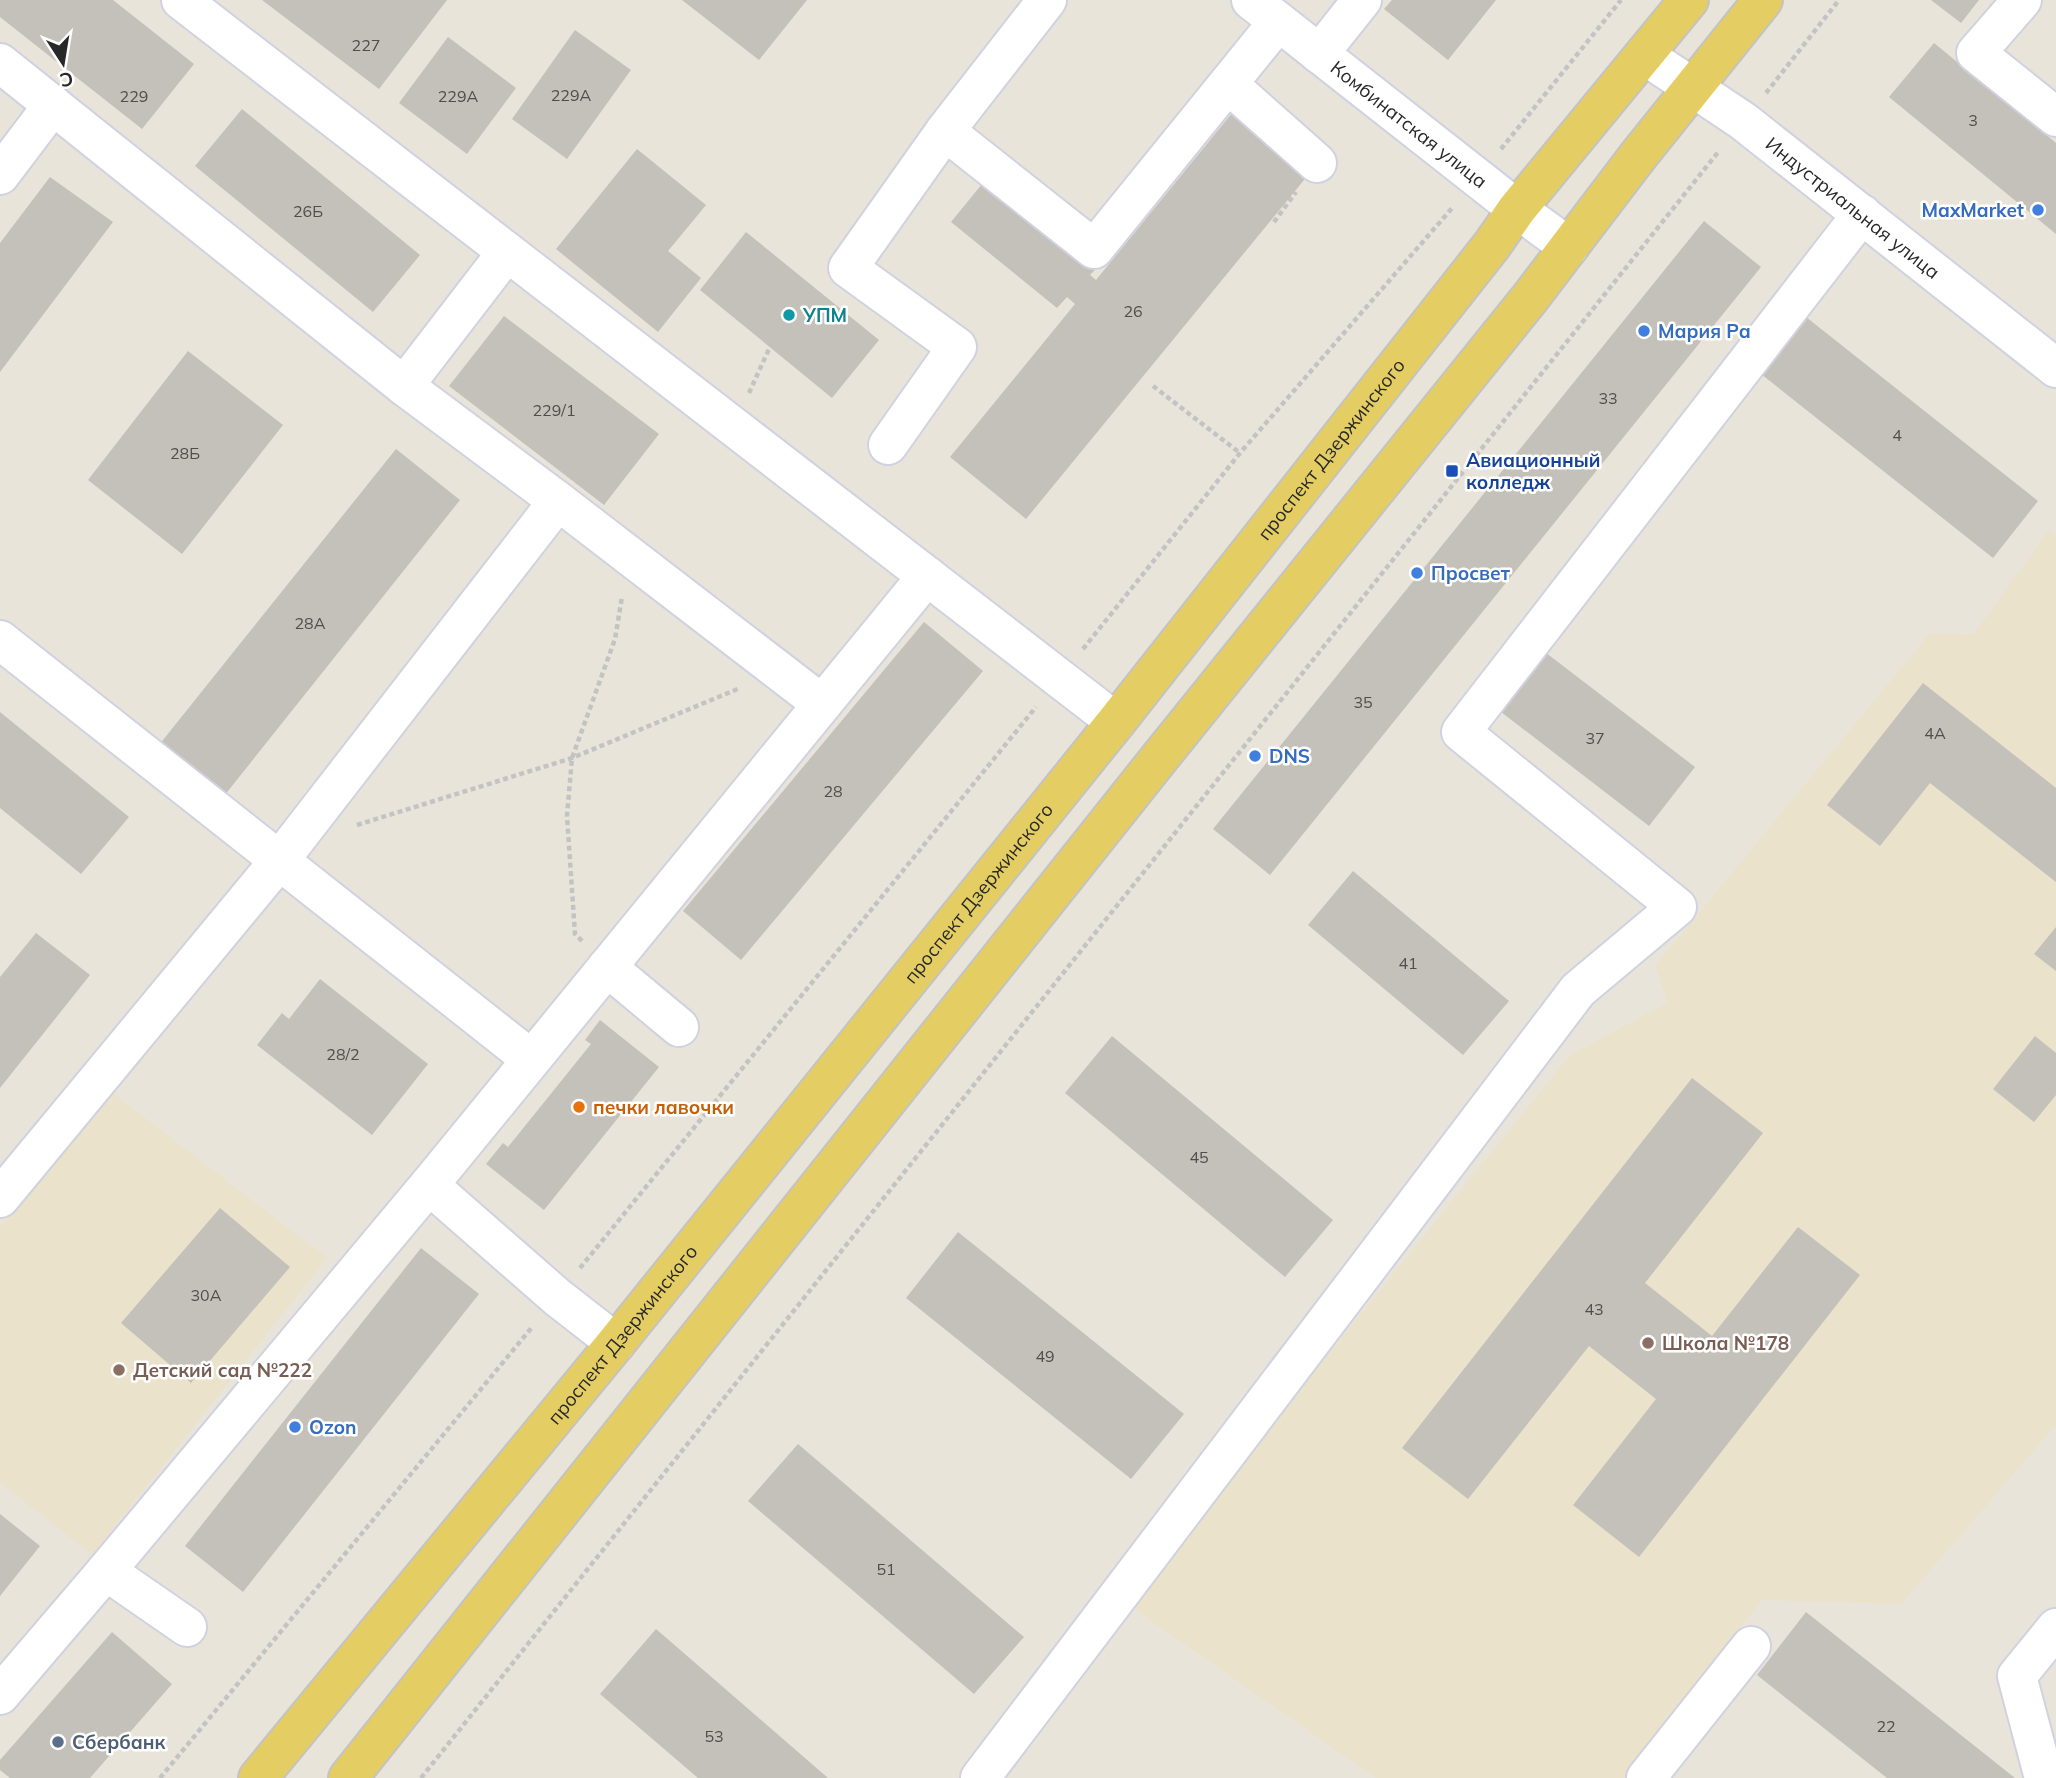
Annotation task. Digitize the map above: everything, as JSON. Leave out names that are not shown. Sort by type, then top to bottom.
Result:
[{"type":"main road","name":"проспект Дзержинского","points":[[258,1778],[616,1343],[1116,722],[1492,245],[1517,209],[1689,0]]},
{"type":"main road","points":[[348,1778],[1763,0]]},
{"type":"street","points":[[180,0],[1116,722]]},
{"type":"street","points":[[888,445],[957,347],[848,268],[945,131],[1047,0]]},
{"type":"street","points":[[1319,54],[1362,0]]},
{"type":"street","points":[[2022,0],[1976,53],[2056,117]]},
{"type":"street","points":[[945,131],[1094,248],[1228,84],[1264,11]]},
{"type":"street","name":"Комбинатская улица","points":[[1264,11],[1569,247]]},
{"type":"street","name":"Индустриальная улица","points":[[1644,55],[1743,121],[2056,368]]},
{"type":"street","points":[[0,63],[404,386],[822,704]]},
{"type":"street","points":[[1228,84],[1317,163]]},
{"type":"street","points":[[0,175],[53,105]]},
{"type":"street","points":[[980,1778],[1578,990],[1677,907],[1461,732],[1862,214]]},
{"type":"street","points":[[404,386],[507,251]]},
{"type":"street","points":[[0,1198],[279,861],[558,501]]},
{"type":"street","points":[[4,1681],[106,1571],[429,1185],[927,576]]},
{"type":"street","points":[[0,640],[531,1059]]},
{"type":"street","points":[[607,967],[679,1027]]},
{"type":"street","points":[[429,1185],[557,1297],[616,1343]]},
{"type":"street","points":[[106,1571],[187,1627]]},
{"type":"street","points":[[2044,1778],[2017,1676],[2056,1628]]},
{"type":"street","points":[[1646,1778],[1751,1646]]},
{"type":"path","points":[[160,1778],[557,1297],[1240,453],[1477,178],[1621,0]]},
{"type":"path","points":[[421,1778],[1839,0]]},
{"type":"path","points":[[734,427],[768,349]]},
{"type":"path","points":[[1153,386],[1240,453]]},
{"type":"path","points":[[607,967],[575,934],[567,817],[572,758],[615,639],[628,555]]},
{"type":"path","points":[[321,807],[353,827],[572,758],[780,671]]},
{"type":"shaded area","name":"Школа №178","points":[[2049,530],[2056,536],[2056,1425],[1901,1604],[1762,1600],[1623,1778],[1376,1778],[1127,1604],[1569,1056],[1668,1002],[1655,966],[1930,633],[1973,635]]},
{"type":"shaded area","name":"Детский сад №222","points":[[109,1090],[327,1258],[92,1555],[0,1482],[0,1227]]},
{"type":"building","points":[[0,0],[113,0],[194,64],[142,129],[0,17]]},
{"type":"building","points":[[262,0],[447,0],[379,89]]},
{"type":"building","points":[[682,0],[807,0],[759,60]]},
{"type":"building","points":[[1392,0],[1496,0],[1448,60],[1384,9]]},
{"type":"building","points":[[1931,0],[1979,0],[1961,23]]},
{"type":"building","points":[[575,30],[631,70],[567,159],[512,119]]},
{"type":"building","points":[[448,37],[516,88],[467,154],[399,103]]},
{"type":"building","points":[[1934,43],[2056,143],[2056,234],[1889,97]]},
{"type":"building","points":[[1237,107],[1313,169],[1026,519],[950,457],[1075,304],[1067,297],[1057,308],[951,222],[991,173],[1101,263],[1090,275],[1096,280]]},
{"type":"building","points":[[242,109],[420,255],[373,312],[195,166]]},
{"type":"building","points":[[637,149],[706,205],[668,251],[701,278],[658,332],[556,249]]},
{"type":"building","points":[[50,177],[113,222],[0,372],[0,243]]},
{"type":"building","points":[[1704,221],[1761,267],[1270,875],[1213,829]]},
{"type":"building","name":"УПМ","points":[[746,232],[879,340],[832,398],[700,290]]},
{"type":"building","points":[[1801,313],[2038,501],[1993,558],[1756,370]]},
{"type":"building","points":[[504,316],[659,434],[604,505],[449,386]]},
{"type":"building","points":[[188,351],[283,425],[182,554],[88,480]]},
{"type":"building","points":[[396,449],[460,500],[224,796],[159,745]]},
{"type":"building","points":[[924,622],[983,671],[741,960],[683,911]]},
{"type":"building","points":[[1541,649],[1695,767],[1649,826],[1496,708]]},
{"type":"building","points":[[1923,683],[2056,788],[2056,882],[1930,783],[1880,846],[1827,805]]},
{"type":"building","points":[[0,712],[129,817],[81,874],[0,808]]},
{"type":"building","points":[[1353,871],[1509,1001],[1463,1055],[1308,925]]},
{"type":"building","points":[[2056,927],[2056,971],[2034,954]]},
{"type":"building","points":[[36,933],[90,975],[0,1088],[0,977]]},
{"type":"building","points":[[320,979],[428,1064],[372,1135],[257,1045],[282,1013],[289,1019]]},
{"type":"building","points":[[600,1020],[659,1067],[544,1210],[486,1164],[503,1143],[508,1147],[591,1044],[585,1040]]},
{"type":"building","points":[[1112,1036],[1333,1220],[1285,1277],[1065,1093]]},
{"type":"building","points":[[2035,1036],[2056,1053],[2056,1095],[2034,1122],[1993,1089]]},
{"type":"building","points":[[1692,1078],[1763,1133],[1645,1283],[1712,1336],[1798,1227],[1860,1275],[1639,1557],[1573,1505],[1656,1399],[1589,1346],[1468,1499],[1402,1448]]},
{"type":"building","points":[[220,1208],[290,1267],[191,1383],[121,1323]]},
{"type":"building","points":[[958,1232],[1184,1414],[1131,1479],[906,1298]]},
{"type":"building","points":[[421,1248],[479,1294],[243,1592],[185,1546]]},
{"type":"building","points":[[798,1444],[1024,1637],[974,1694],[748,1501]]},
{"type":"building","points":[[0,1514],[40,1546],[0,1596]]},
{"type":"building","points":[[1806,1612],[2015,1778],[1887,1778],[1757,1675]]},
{"type":"building","points":[[656,1629],[828,1778],[698,1778],[600,1694]]},
{"type":"building","points":[[112,1632],[172,1684],[90,1778],[10,1778],[0,1770],[0,1760]]},
{"type":"place","name":"MaxMarket","points":[[2038,210]]},
{"type":"place","name":"УПМ","points":[[789,315]]},
{"type":"place","name":"Мария Ра","points":[[1644,331]]},
{"type":"place","name":"Авиационный колледж","points":[[1452,471]]},
{"type":"place","name":"Просвет","points":[[1417,573]]},
{"type":"place","name":"DNS","points":[[1255,756]]},
{"type":"place","name":"печки лавочки","points":[[579,1107]]},
{"type":"place","name":"Школа №178","points":[[1648,1343]]},
{"type":"place","name":"Детский сад №222","points":[[119,1370]]},
{"type":"place","name":"Ozon","points":[[295,1427]]},
{"type":"place","name":"Сбербанк","points":[[58,1742]]}]
